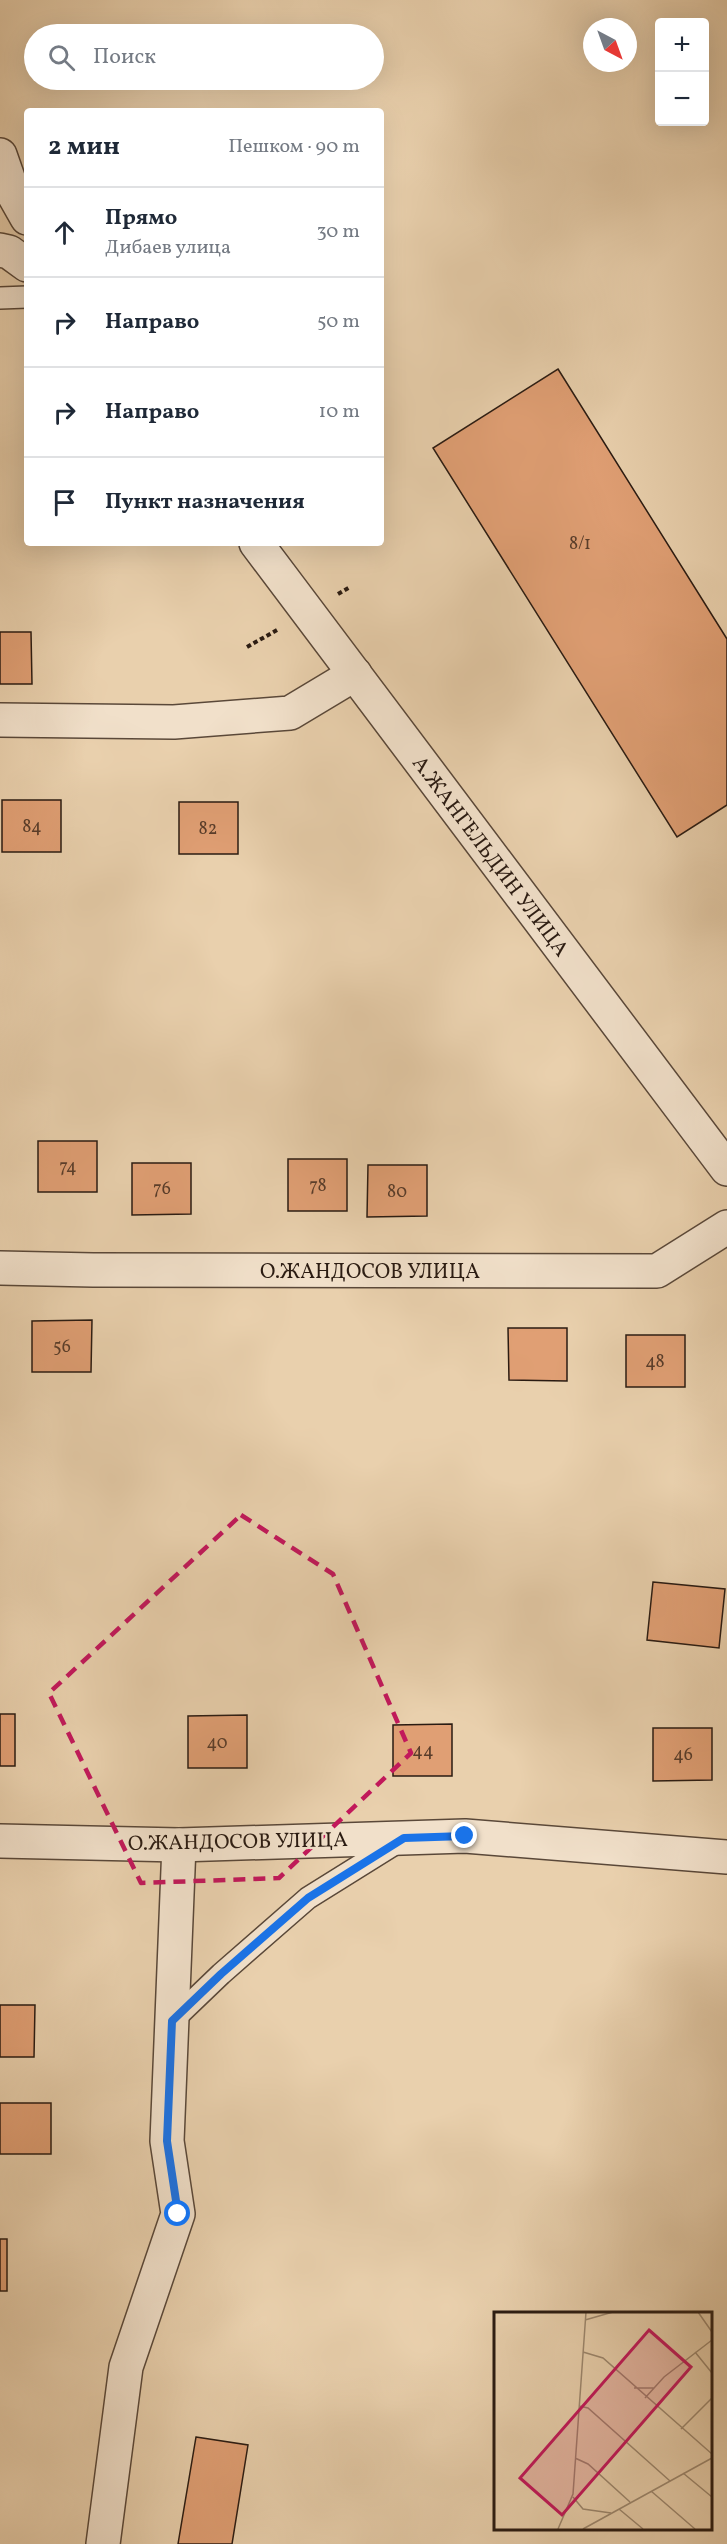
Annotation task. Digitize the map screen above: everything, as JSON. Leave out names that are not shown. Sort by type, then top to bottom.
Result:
[{"type":"street","points":[[0,155],[14,195],[24,213]]},
{"type":"street","points":[[0,249],[9,252],[24,263]]},
{"type":"street","name":"А.ЖАНГЕЛЬДИН УЛИЦА","points":[[258,546],[727,1169]]},
{"type":"street","points":[[0,720],[174,722],[290,713],[355,674]]},
{"type":"street","name":"О.ЖАНДОСОВ УЛИЦА","points":[[0,1268],[657,1271],[727,1227]]},
{"type":"street","name":"О.ЖАНДОСОВ УЛИЦА","points":[[0,1841],[179,1845],[465,1836],[727,1857]]},
{"type":"street","points":[[103,2544],[126,2367],[178,2214],[167,2141],[179,1845]]},
{"type":"lane","points":[[0,297],[24,297]]},
{"type":"lane","points":[[172,2021],[221,1974],[308,1898],[404,1838]]},
{"type":"highlighted area","points":[[241,1515],[333,1574],[411,1753],[279,1878],[141,1883],[49,1693]]},
{"type":"building","points":[[558,369],[727,639],[727,805],[677,837],[433,448]]},
{"type":"building","points":[[0,632],[31,632],[32,684],[0,684]]},
{"type":"building","points":[[2,800],[61,800],[61,852],[2,852]]},
{"type":"building","points":[[179,802],[238,802],[238,854],[179,854]]},
{"type":"building","points":[[38,1141],[97,1141],[97,1192],[38,1192]]},
{"type":"building","points":[[288,1159],[347,1159],[347,1211],[288,1211]]},
{"type":"building","points":[[132,1163],[191,1163],[191,1214],[132,1215]]},
{"type":"building","points":[[368,1165],[427,1165],[427,1216],[367,1217]]},
{"type":"building","points":[[92,1320],[91,1372],[32,1372],[32,1321]]},
{"type":"building","points":[[508,1328],[567,1328],[567,1381],[509,1380]]},
{"type":"building","points":[[626,1335],[685,1335],[685,1387],[626,1387]]},
{"type":"building","points":[[653,1582],[725,1589],[719,1648],[647,1640]]},
{"type":"building","points":[[0,1714],[15,1714],[15,1766],[0,1766]]},
{"type":"building","points":[[247,1715],[247,1768],[188,1768],[188,1716]]},
{"type":"building","points":[[452,1724],[452,1776],[393,1776],[393,1725]]},
{"type":"building","points":[[653,1728],[712,1728],[712,1780],[653,1781]]},
{"type":"building","points":[[0,2005],[35,2005],[34,2057],[0,2057]]},
{"type":"building","points":[[0,2103],[51,2103],[51,2154],[0,2154]]},
{"type":"building","points":[[0,2239],[7,2239],[7,2291],[0,2291]]},
{"type":"building","points":[[196,2437],[248,2445],[232,2544],[178,2544]]},
{"type":"route","points":[[178,2214],[167,2141],[172,2021],[221,1974],[308,1898],[404,1838],[465,1836]]}]
